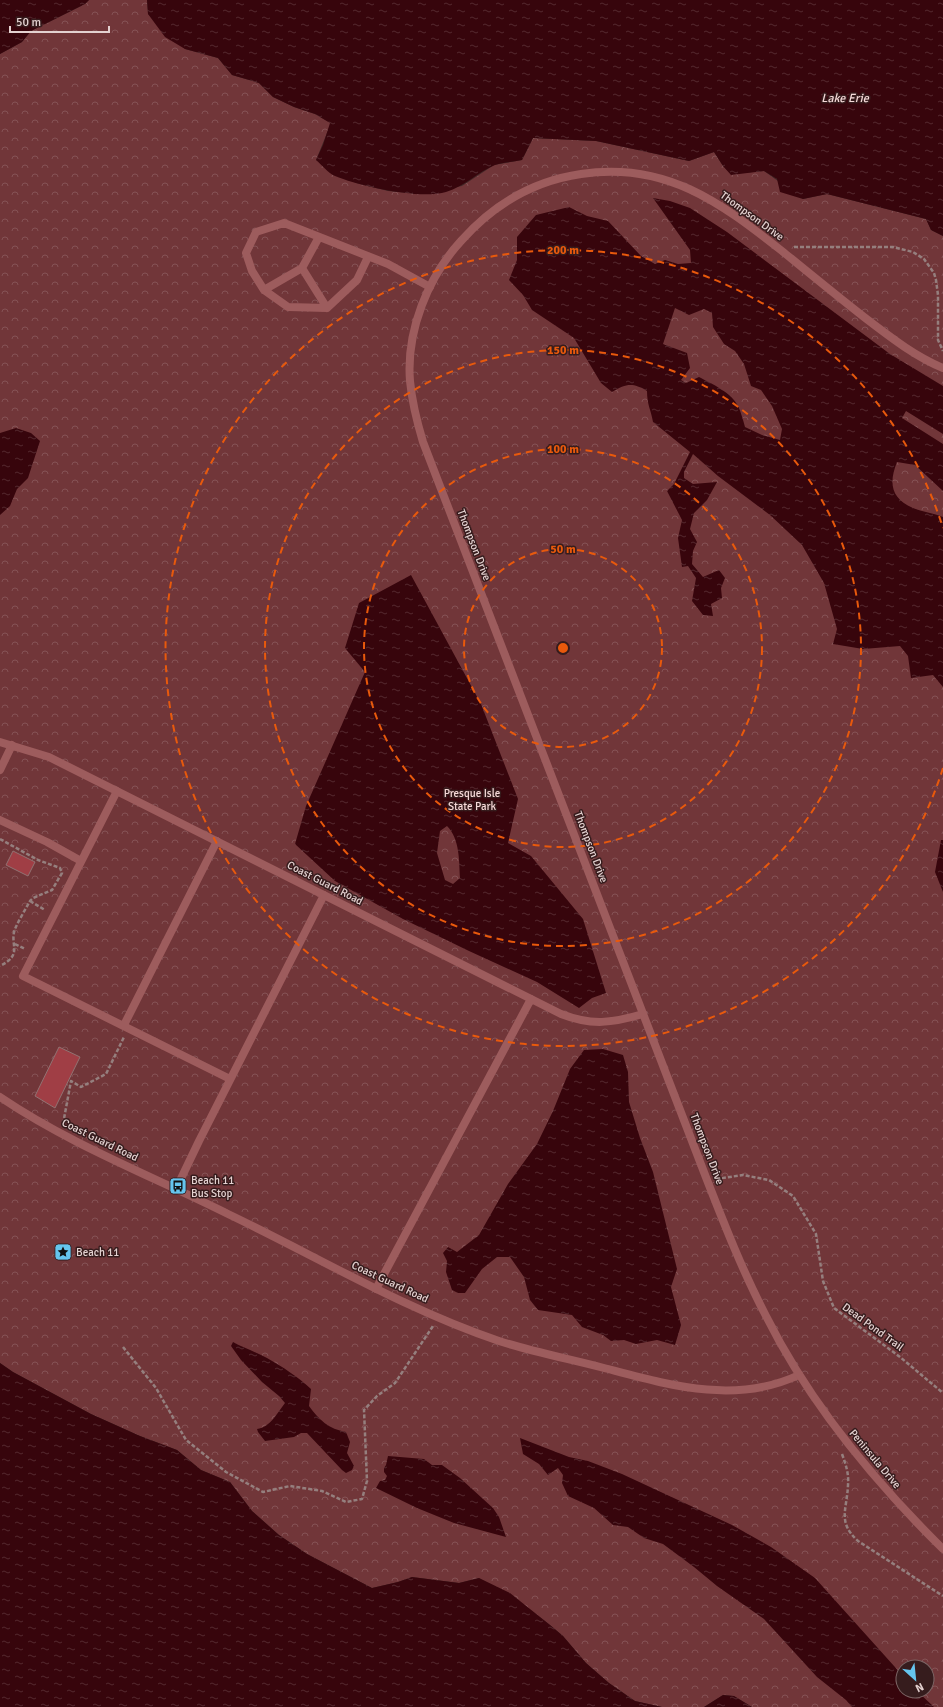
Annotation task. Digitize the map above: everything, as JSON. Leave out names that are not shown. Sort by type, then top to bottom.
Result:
[{"type":"street","name":"Thompson Drive","points":[[799,1375],[766,1318],[730,1238],[423,442],[412,399],[410,357],[418,319],[430,287],[443,264],[456,246],[483,218],[495,208],[548,182],[568,176],[603,172],[624,172],[663,179],[683,186],[710,199],[753,228],[884,333],[909,350],[943,368]]},
{"type":"street","points":[[368,256],[357,280],[327,308],[288,307],[264,290],[252,271],[246,253],[256,232],[284,224],[319,237],[368,256],[388,264],[430,287]]},
{"type":"street","points":[[264,290],[302,268],[319,237]]},
{"type":"street","points":[[302,268],[327,308]]},
{"type":"street","name":"Coast Guard Road","points":[[0,742],[49,757],[531,999],[579,1020],[596,1023],[643,1014]]},
{"type":"street","points":[[0,770],[12,745]]},
{"type":"street","points":[[117,791],[23,976],[127,1026],[230,1079]]},
{"type":"street","points":[[0,820],[47,842],[81,861]]},
{"type":"street","points":[[127,1026],[217,841]]},
{"type":"street","points":[[176,1189],[230,1079],[324,895]]},
{"type":"street","points":[[376,1289],[531,999]]},
{"type":"street","name":"Coast Guard Road","points":[[0,1097],[32,1118],[61,1133],[376,1289],[439,1317],[500,1341],[661,1383],[718,1392],[743,1390],[799,1375]]},
{"type":"street","name":"Peninsula Drive","points":[[799,1375],[821,1409],[859,1459],[913,1520],[943,1549]]},
{"type":"path","points":[[787,247],[893,247],[913,252],[924,259],[934,273],[936,280],[938,295],[938,340],[943,351]]},
{"type":"path","points":[[0,839],[38,860],[60,868],[62,873],[52,890],[33,898],[30,901],[15,930],[13,936],[15,944],[11,958],[0,966]]},
{"type":"path","points":[[30,901],[51,913]]},
{"type":"path","points":[[15,944],[30,952]]},
{"type":"path","points":[[61,1133],[71,1080],[81,1087],[106,1074],[127,1026]]},
{"type":"path","name":"Dead Pond Trail","points":[[707,1180],[744,1175],[769,1180],[793,1196],[816,1234],[823,1281],[834,1308],[900,1356],[943,1393]]},
{"type":"path","points":[[123,1347],[156,1388],[186,1440],[226,1472],[263,1492],[290,1486],[322,1491],[346,1502],[362,1499],[367,1481],[364,1410],[377,1396],[395,1384],[439,1317]]},
{"type":"path","points":[[841,1452],[848,1468],[845,1522],[850,1533],[858,1541],[943,1596]]},
{"type":"green space","name":"Presque Isle State Park","points":[[89,0],[147,0],[148,14],[185,49],[218,58],[232,75],[259,83],[273,97],[294,107],[315,114],[331,123],[316,160],[356,183],[388,191],[419,194],[462,186],[494,165],[522,160],[533,138],[596,141],[689,161],[714,152],[723,166],[731,174],[764,171],[803,199],[827,194],[926,219],[931,230],[943,236],[943,1707],[752,1707],[734,1696],[723,1695],[704,1707],[662,1707],[635,1701],[609,1683],[586,1663],[563,1636],[550,1625],[532,1611],[479,1578],[459,1583],[412,1577],[372,1588],[307,1554],[279,1535],[252,1511],[230,1482],[201,1470],[177,1450],[140,1436],[91,1414],[13,1372],[0,1363],[0,54],[22,42],[31,31],[85,4]]},
{"type":"water","points":[[0,0],[89,0],[85,4],[31,31],[22,42],[0,54]]},
{"type":"water","name":"Lake Erie","points":[[147,0],[943,0],[943,236],[931,230],[926,219],[827,194],[803,199],[780,192],[777,179],[764,171],[731,175],[714,152],[689,161],[596,141],[533,138],[522,160],[495,165],[453,189],[435,194],[390,191],[359,184],[332,175],[316,160],[323,145],[330,123],[315,114],[294,107],[273,97],[259,83],[232,75],[218,58],[185,49],[165,37],[148,14]]},
{"type":"water","points":[[653,198],[670,201],[690,208],[727,232],[890,354],[943,386],[943,434],[906,411],[902,418],[943,444],[943,491],[915,465],[897,462],[894,469],[892,483],[896,494],[905,504],[943,517],[943,687],[933,675],[911,678],[908,656],[900,646],[863,649],[833,644],[837,629],[824,583],[802,545],[770,515],[718,476],[693,454],[684,472],[684,478],[693,484],[717,482],[707,500],[694,513],[690,529],[697,542],[693,551],[692,564],[703,577],[719,570],[725,578],[721,588],[722,598],[711,604],[713,616],[703,615],[692,601],[696,578],[688,566],[682,567],[678,538],[682,520],[667,491],[674,484],[690,452],[653,422],[648,404],[647,391],[637,386],[629,385],[612,392],[601,383],[574,338],[532,310],[523,295],[509,280],[517,260],[517,237],[536,215],[569,207],[587,216],[608,221],[641,256],[655,264],[665,260],[678,264],[691,263],[690,250]],"holes":[[[675,308],[689,315],[704,309],[712,313],[713,327],[724,344],[735,351],[744,364],[751,386],[761,390],[772,406],[782,429],[780,440],[762,435],[745,427],[735,401],[721,389],[699,377],[686,383],[681,380],[690,368],[687,353],[663,344]]]},
{"type":"water","points":[[16,428],[31,433],[40,441],[28,478],[17,489],[10,506],[0,515],[0,433]]},
{"type":"water","points":[[411,575],[481,704],[518,799],[508,843],[531,856],[583,919],[606,993],[592,998],[579,1008],[537,982],[403,919],[335,881],[295,844],[306,806],[365,672],[345,648],[359,603]],"holes":[[[447,826],[457,844],[460,878],[453,884],[445,880],[437,853],[440,831]]]},
{"type":"water","points":[[941,840],[943,840],[943,892],[935,872]]},
{"type":"water","points":[[603,1049],[623,1055],[628,1072],[629,1102],[640,1138],[653,1172],[677,1269],[671,1287],[681,1325],[675,1345],[657,1340],[636,1344],[624,1340],[611,1341],[603,1335],[582,1327],[572,1315],[538,1310],[530,1300],[524,1277],[510,1257],[497,1257],[482,1269],[465,1293],[458,1293],[452,1290],[446,1272],[447,1261],[443,1253],[448,1247],[457,1252],[479,1235],[508,1184],[537,1144],[553,1111],[570,1069],[584,1050]]},
{"type":"water","points":[[233,1342],[273,1361],[296,1376],[311,1389],[309,1406],[313,1411],[329,1426],[346,1432],[350,1442],[347,1453],[354,1466],[352,1470],[346,1473],[342,1470],[307,1433],[301,1433],[294,1437],[265,1441],[257,1429],[270,1423],[285,1403],[241,1360],[231,1346]]},
{"type":"water","points":[[0,1363],[13,1372],[91,1414],[140,1436],[177,1450],[201,1470],[230,1482],[252,1511],[279,1535],[307,1554],[372,1588],[412,1577],[459,1583],[479,1578],[510,1593],[563,1636],[586,1663],[609,1683],[635,1701],[662,1707],[0,1707]]},
{"type":"water","points":[[520,1438],[569,1457],[588,1461],[622,1474],[732,1525],[771,1547],[815,1578],[895,1667],[895,1699],[926,1699],[934,1707],[852,1707],[846,1700],[817,1677],[764,1619],[717,1586],[663,1544],[644,1538],[628,1527],[613,1525],[594,1508],[568,1496],[562,1483],[563,1475],[558,1468],[548,1475],[539,1464],[523,1454]]},
{"type":"water","points":[[388,1456],[424,1459],[432,1465],[442,1465],[460,1478],[493,1508],[499,1517],[506,1537],[454,1523],[417,1508],[376,1488],[380,1481],[385,1480],[387,1476],[384,1472],[384,1468]]},
{"type":"water","points":[[723,1695],[734,1696],[752,1707],[704,1707]]},
{"type":"building","points":[[13,851],[35,862],[28,876],[6,865]]},
{"type":"building","points":[[59,1047],[80,1057],[55,1108],[35,1096]]},
{"type":"place","name":"Beach 11 Bus Stop","points":[[178,1186]]},
{"type":"place","name":"Beach 11","points":[[63,1252]]}]
